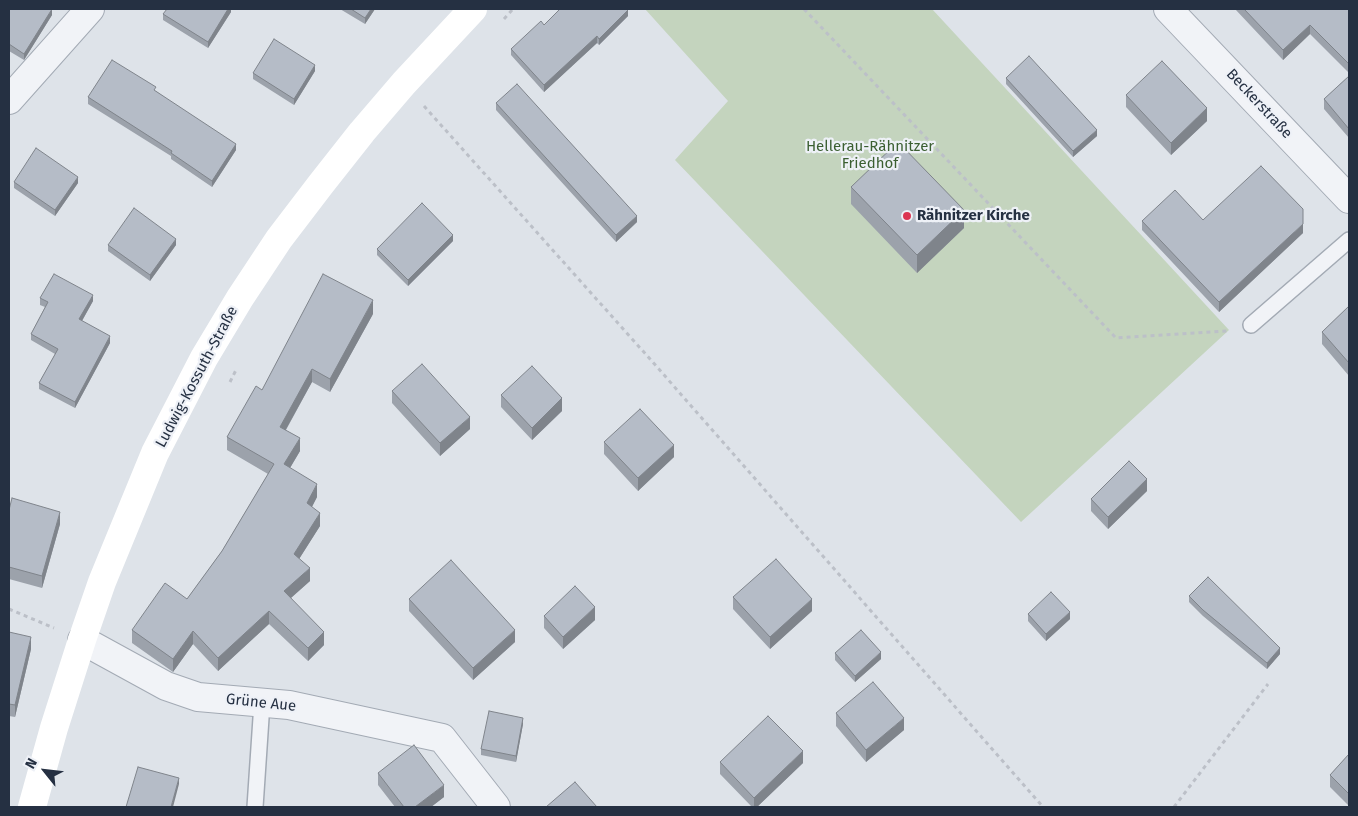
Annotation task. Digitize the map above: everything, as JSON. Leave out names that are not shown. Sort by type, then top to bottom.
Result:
[{"type":"street","points":[[9,100],[90,9]]},
{"type":"street","name":"Ludwig-Kossuth-Straße","points":[[32,807],[82,640],[106,574],[155,453],[204,358],[240,298],[279,239],[362,132],[404,83],[473,9]]},
{"type":"street","name":"Beckerstraße","points":[[1168,9],[1349,200]]},
{"type":"street","name":"Grüne Aue","points":[[82,640],[166,686],[198,697],[289,705],[442,738],[496,807]]},
{"type":"lane","points":[[1250,325],[1349,240]]},
{"type":"lane","points":[[255,807],[262,703]]},
{"type":"path","points":[[500,22],[513,9]]},
{"type":"path","points":[[804,9],[1116,338],[1243,331],[1250,325]]},
{"type":"path","points":[[404,83],[650,359],[1043,807]]},
{"type":"path","points":[[228,385],[238,367]]},
{"type":"path","points":[[9,609],[82,640]]},
{"type":"path","points":[[1174,807],[1268,684]]},
{"type":"green space","name":"Hellerau-Rähnitzer Friedhof","points":[[645,9],[932,9],[1229,330],[1021,522],[675,160],[728,101]]},
{"type":"building","points":[[9,9],[52,9],[24,54],[9,44]]},
{"type":"building","points":[[167,9],[228,9],[208,42],[163,14]]},
{"type":"building","points":[[351,9],[371,9],[365,18]]},
{"type":"building","points":[[560,9],[628,10],[599,39],[597,36],[544,85],[511,49],[541,21],[544,25]]},
{"type":"building","points":[[1244,9],[1349,9],[1349,64],[1310,25],[1283,50]]},
{"type":"building","points":[[274,39],[315,65],[294,99],[253,73]]},
{"type":"building","points":[[1029,56],[1097,130],[1073,151],[1006,78]]},
{"type":"building","points":[[112,60],[156,87],[154,90],[236,144],[212,181],[171,153],[172,151],[88,97]]},
{"type":"building","points":[[1162,61],[1207,108],[1171,143],[1126,95]]},
{"type":"building","points":[[1349,76],[1349,129],[1324,99]]},
{"type":"building","points":[[517,84],[637,216],[616,235],[496,103]]},
{"type":"building","name":"Rähnitzer Kirche","points":[[898,142],[964,210],[917,255],[851,187]]},
{"type":"building","points":[[36,148],[78,177],[55,210],[14,182]]},
{"type":"building","points":[[1261,166],[1303,209],[1303,224],[1219,302],[1142,221],[1175,190],[1203,220]]},
{"type":"building","points":[[422,203],[453,235],[408,280],[377,249]]},
{"type":"building","points":[[134,208],[176,239],[150,275],[108,245]]},
{"type":"building","points":[[54,274],[93,295],[79,319],[110,336],[75,402],[39,383],[58,349],[31,334],[48,302],[40,298]]},
{"type":"building","points":[[323,274],[373,300],[330,379],[312,369],[280,427],[300,438],[284,464],[317,484],[307,503],[320,513],[294,554],[310,568],[284,591],[324,632],[308,648],[269,611],[218,658],[193,631],[173,659],[132,630],[165,583],[187,599],[222,551],[274,464],[227,437],[256,386],[262,390]]},
{"type":"building","points":[[1349,306],[1349,363],[1322,332]]},
{"type":"building","points":[[422,364],[470,417],[440,443],[392,391]]},
{"type":"building","points":[[532,366],[562,398],[532,428],[501,395]]},
{"type":"building","points":[[640,409],[674,445],[638,478],[604,442]]},
{"type":"building","points":[[1129,461],[1147,479],[1108,517],[1091,499]]},
{"type":"building","points":[[12,498],[60,512],[42,576],[9,567],[9,510]]},
{"type":"building","points":[[776,559],[812,599],[770,637],[733,597]]},
{"type":"building","points":[[451,560],[515,630],[473,668],[409,599]]},
{"type":"building","points":[[1208,577],[1280,648],[1267,663],[1189,596]]},
{"type":"building","points":[[575,586],[595,607],[563,637],[544,616]]},
{"type":"building","points":[[1051,592],[1070,612],[1046,634],[1028,614]]},
{"type":"building","points":[[861,630],[881,652],[855,676],[835,653]]},
{"type":"building","points":[[9,632],[31,637],[15,705],[9,704]]},
{"type":"building","points":[[873,682],[904,718],[866,750],[836,713]]},
{"type":"building","points":[[489,711],[523,718],[516,756],[481,749]]},
{"type":"building","points":[[768,716],[803,751],[754,798],[720,762]]},
{"type":"building","points":[[414,745],[444,785],[415,807],[404,807],[378,773]]},
{"type":"building","points":[[1349,754],[1349,794],[1330,775]]},
{"type":"building","points":[[138,767],[179,778],[171,807],[126,807]]},
{"type":"building","points":[[575,782],[597,807],[546,807]]},
{"type":"place","name":"Rähnitzer Kirche","points":[[907,216]]}]
